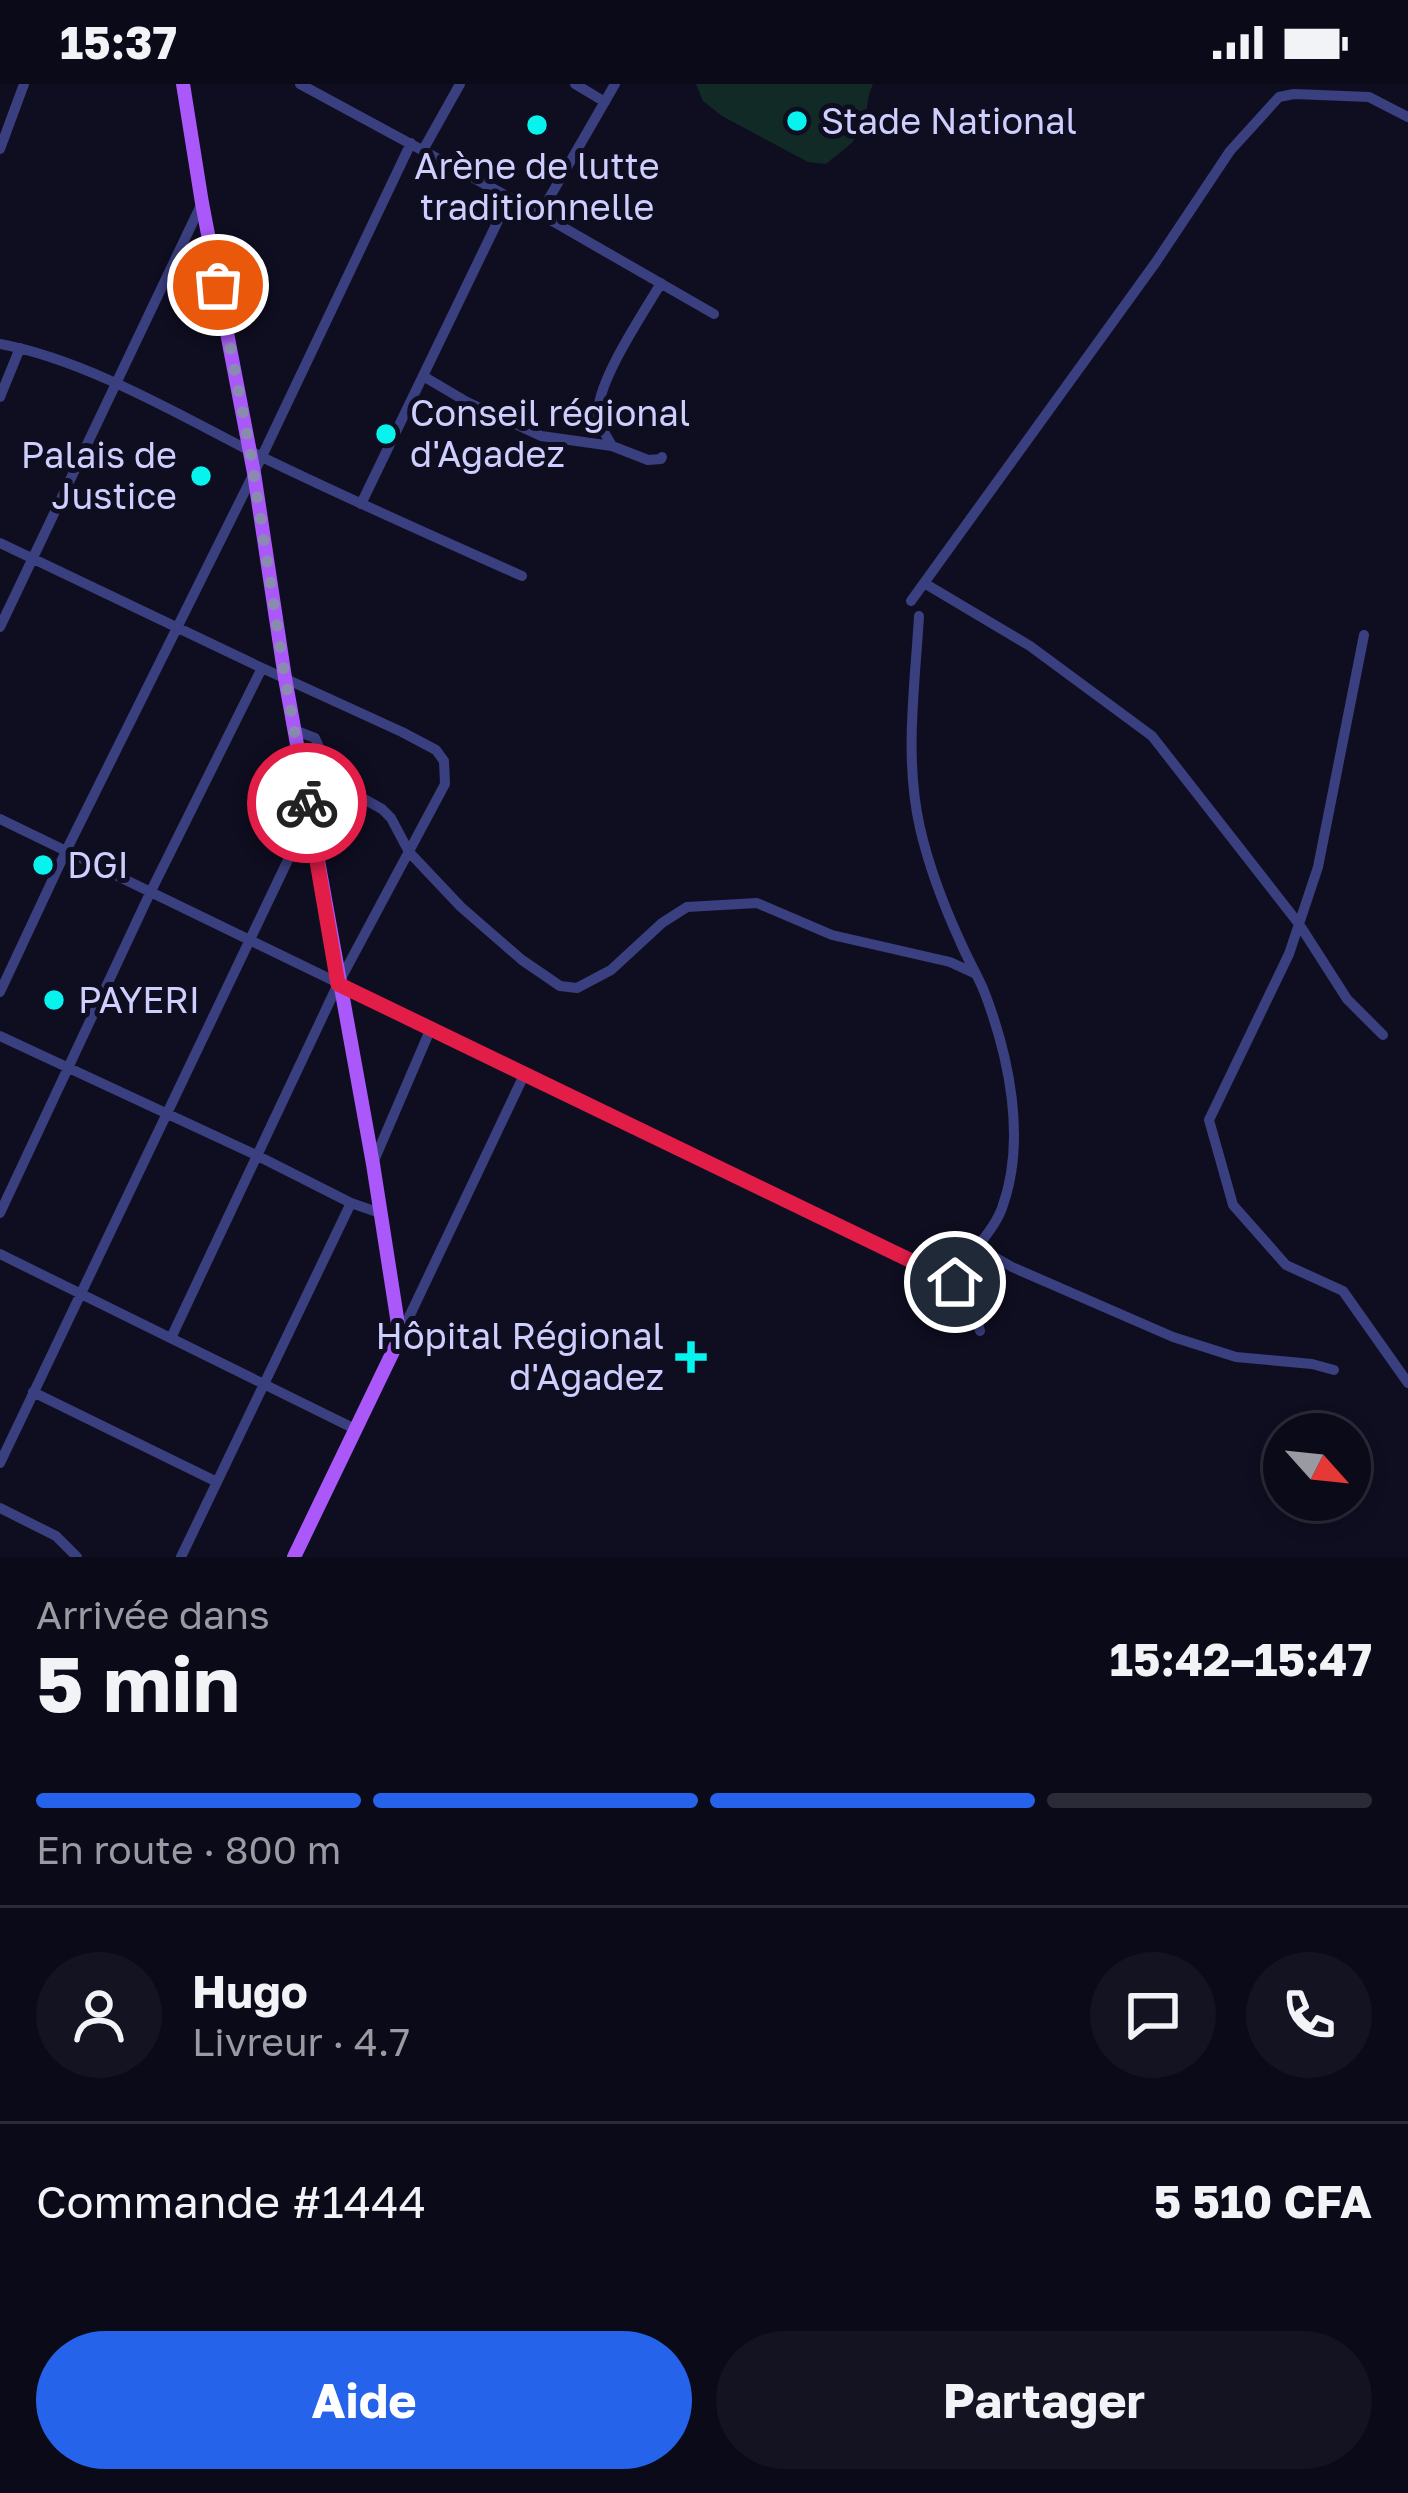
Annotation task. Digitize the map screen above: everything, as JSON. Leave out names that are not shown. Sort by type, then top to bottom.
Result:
[{"type":"main road","points":[[184,84],[202,203],[255,453],[285,678],[400,1337],[294,1557]]},
{"type":"street","points":[[0,149],[24,84]]},
{"type":"street","points":[[300,84],[714,314]]},
{"type":"street","points":[[423,150],[460,84]]},
{"type":"street","points":[[574,84],[605,102]]},
{"type":"street","points":[[540,214],[615,84]]},
{"type":"street","points":[[911,601],[1156,262],[1230,151],[1279,97],[1369,98],[1408,117]]},
{"type":"street","points":[[255,453],[411,143]]},
{"type":"street","points":[[361,504],[509,198]]},
{"type":"street","points":[[0,627],[202,203]]},
{"type":"street","points":[[612,446],[598,411],[607,381],[661,283]]},
{"type":"street","points":[[0,344],[115,384],[522,576]]},
{"type":"street","points":[[0,397],[20,348]]},
{"type":"street","points":[[423,376],[541,436],[612,446],[648,460],[662,457]]},
{"type":"street","points":[[0,992],[254,472]]},
{"type":"street","points":[[0,543],[402,732],[436,750],[445,761],[445,784],[338,984],[171,1338]]},
{"type":"street","points":[[924,583],[1030,646],[1152,736],[1299,924],[1347,999],[1383,1035]]},
{"type":"street","points":[[919,616],[910,743],[919,824],[936,887],[983,989],[1003,1053],[1013,1116],[1011,1170],[1002,1209],[977,1246]]},
{"type":"street","points":[[1364,635],[1318,867],[1289,954],[1209,1120],[1233,1205],[1286,1265],[1343,1291],[1408,1383]]},
{"type":"street","points":[[0,1213],[262,668]]},
{"type":"street","points":[[294,730],[315,738],[335,783],[382,809],[409,852],[461,907],[560,986],[577,988],[611,970],[662,923],[687,907],[758,903],[832,935],[950,962],[976,974]]},
{"type":"street","points":[[0,1463],[310,816]]},
{"type":"street","points":[[0,819],[920,1264],[966,1290],[980,1331]]},
{"type":"street","points":[[373,1164],[431,1028]]},
{"type":"street","points":[[0,1036],[380,1213]]},
{"type":"street","points":[[400,1337],[525,1073]]},
{"type":"street","points":[[181,1557],[351,1203]]},
{"type":"street","points":[[920,1264],[940,1240],[977,1246],[1012,1267],[1173,1337],[1236,1357],[1334,1370]]},
{"type":"street","points":[[0,1254],[356,1429]]},
{"type":"street","points":[[33,1392],[217,1482]]},
{"type":"street","points":[[0,1508],[56,1536],[70,1554]]},
{"type":"green space","name":"Stade National","points":[[696,84],[873,84],[860,132],[826,164],[808,162],[722,116],[703,101]]},
{"type":"way so far","points":[[218,285],[307,803]]},
{"type":"place","name":"Stade National","points":[[797,121]]},
{"type":"place","name":"Arène de lutte traditionnelle","points":[[537,125]]},
{"type":"place","name":"Conseil régional d'Agadez","points":[[386,434]]},
{"type":"place","name":"Palais de Justice","points":[[201,476]]},
{"type":"place","name":"DGI","points":[[43,865]]},
{"type":"place","name":"PAYERI","points":[[54,1000]]},
{"type":"place","name":"Hôpital Régional d'Agadez","points":[[691,1357]]},
{"type":"route","points":[[307,803],[338,984],[955,1282]]}]
